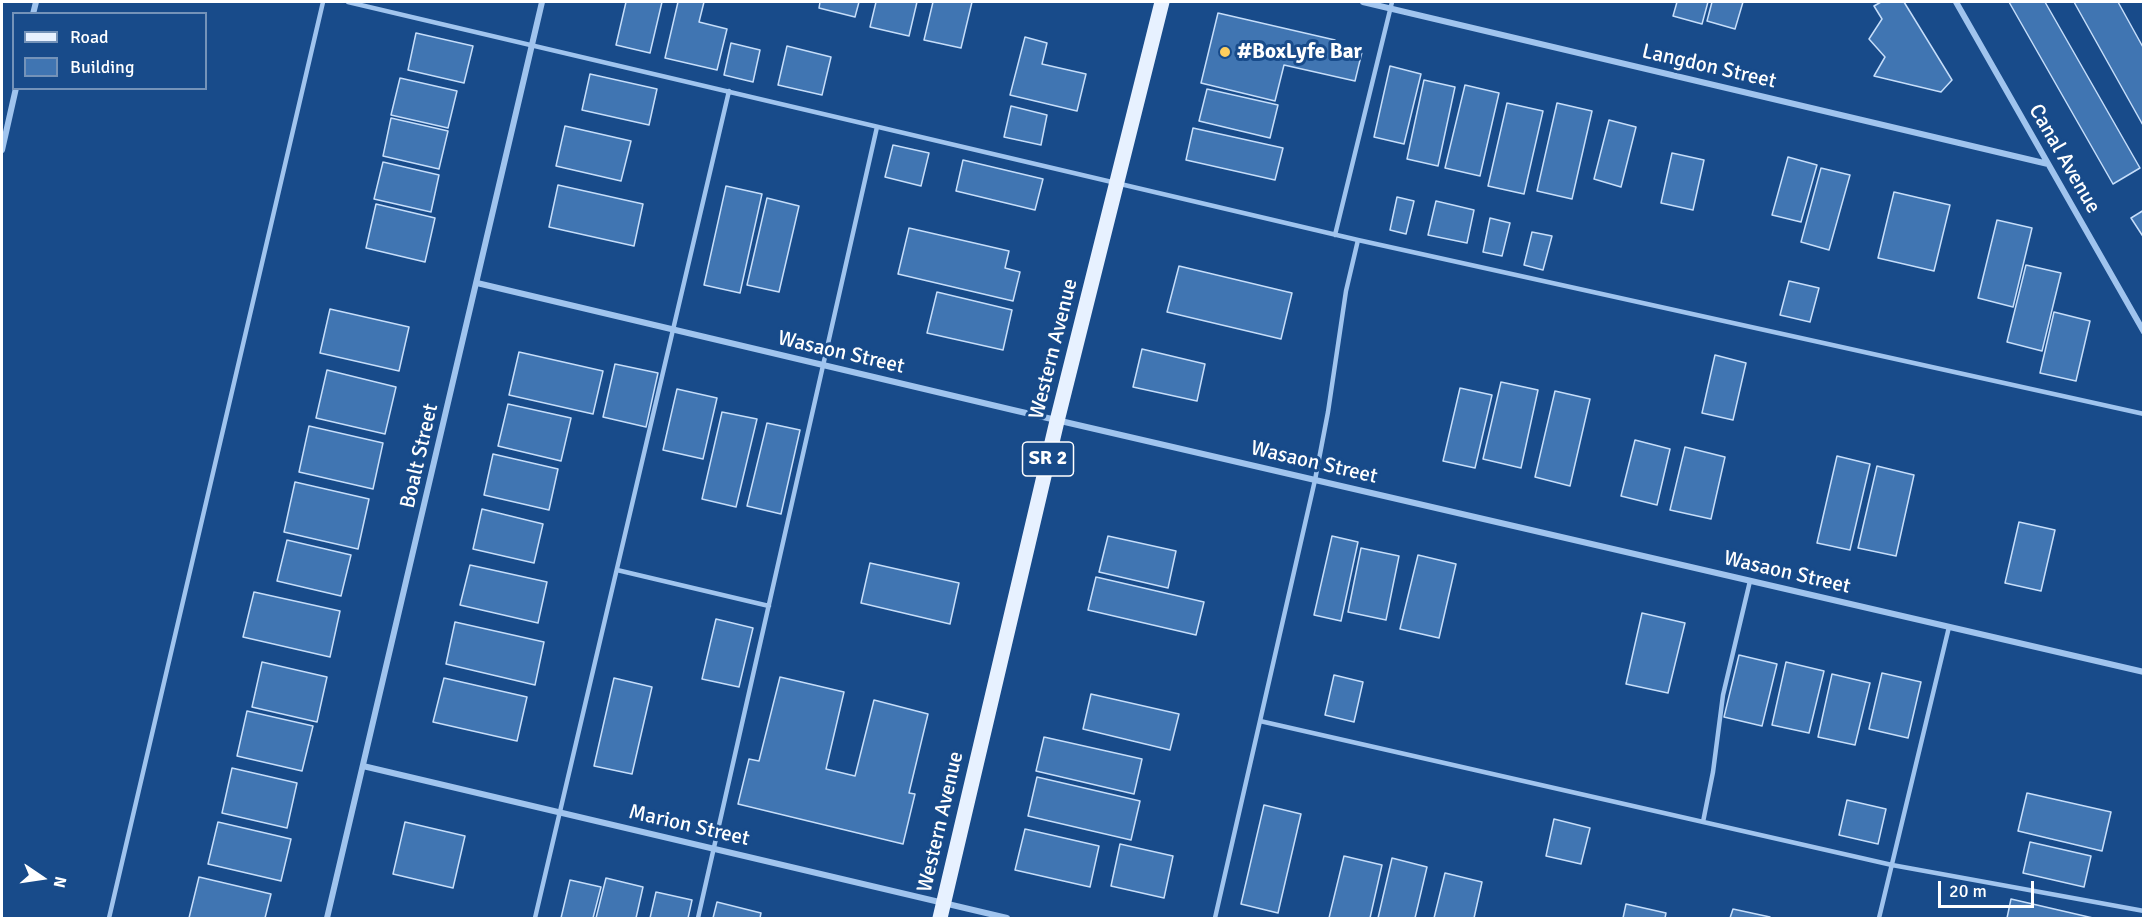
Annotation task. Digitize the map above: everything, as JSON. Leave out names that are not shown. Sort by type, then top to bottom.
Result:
[{"type":"main road","name":"Western Avenue","points":[[942,911],[1058,421],[1162,2]]},
{"type":"street","name":"Boalt Street","points":[[327,918],[543,2]]},
{"type":"street","name":"Langdon Street","points":[[1364,2],[1392,5],[2048,164]]},
{"type":"street","name":"Canal Avenue","points":[[1956,2],[2144,332]]},
{"type":"street","points":[[2,150],[4,132],[15,90]]},
{"type":"street","name":"Wasaon Street","points":[[477,284],[2144,672]]},
{"type":"street","name":"Marion Street","points":[[363,766],[714,849],[942,911],[1007,918]]},
{"type":"lane","points":[[109,918],[323,2]]},
{"type":"lane","points":[[348,2],[1335,235],[2144,414]]},
{"type":"lane","points":[[1335,235],[1392,5]]},
{"type":"lane","points":[[535,918],[729,91]]},
{"type":"lane","points":[[698,918],[878,127]]},
{"type":"lane","points":[[1215,918],[1315,480],[1328,412],[1346,291],[1358,240]]},
{"type":"lane","points":[[617,570],[769,606]]},
{"type":"lane","points":[[1703,822],[1713,772],[1723,694],[1750,581]]},
{"type":"lane","points":[[1879,918],[1949,627]]},
{"type":"lane","points":[[1260,721],[1892,865],[2144,911]]},
{"type":"building","points":[[626,2],[662,2],[650,53],[616,45]]},
{"type":"building","points":[[678,2],[704,2],[699,22],[727,29],[717,70],[665,58]]},
{"type":"building","points":[[820,2],[859,2],[855,17],[819,8]]},
{"type":"building","points":[[876,2],[917,2],[909,36],[870,27]]},
{"type":"building","points":[[933,2],[972,2],[961,48],[924,40]]},
{"type":"building","points":[[1677,2],[1708,2],[1702,24],[1673,16]]},
{"type":"building","points":[[1712,2],[1743,2],[1735,29],[1707,21]]},
{"type":"building","points":[[1881,2],[1904,2],[1952,80],[1941,92],[1874,76],[1885,57],[1869,39],[1882,19],[1874,6]]},
{"type":"building","points":[[2009,2],[2045,2],[2140,168],[2113,184]]},
{"type":"building","points":[[2074,2],[2118,2],[2144,49],[2144,127]]},
{"type":"building","points":[[1218,13],[1335,40],[1334,46],[1362,52],[1355,81],[1284,65],[1275,101],[1201,83]]},
{"type":"building","points":[[416,33],[473,46],[464,83],[408,70]]},
{"type":"building","points":[[1025,37],[1047,43],[1042,64],[1086,74],[1077,111],[1010,95]]},
{"type":"building","points":[[731,43],[760,50],[753,82],[724,75]]},
{"type":"building","points":[[787,46],[831,57],[822,95],[778,85]]},
{"type":"building","points":[[1390,66],[1421,74],[1404,144],[1374,137]]},
{"type":"building","points":[[590,74],[657,89],[649,125],[582,110]]},
{"type":"building","points":[[400,78],[457,91],[448,128],[391,115]]},
{"type":"building","points":[[1424,80],[1455,87],[1438,166],[1407,159]]},
{"type":"building","points":[[1465,85],[1499,93],[1480,176],[1445,168]]},
{"type":"building","points":[[1207,89],[1278,105],[1270,138],[1199,121]]},
{"type":"building","points":[[1507,103],[1543,111],[1524,194],[1488,186]]},
{"type":"building","points":[[1557,103],[1592,111],[1572,199],[1537,191]]},
{"type":"building","points":[[1011,106],[1047,115],[1041,145],[1004,137]]},
{"type":"building","points":[[391,118],[448,131],[439,169],[383,156]]},
{"type":"building","points":[[1609,120],[1636,127],[1621,187],[1594,179]]},
{"type":"building","points":[[565,126],[631,141],[621,181],[556,166]]},
{"type":"building","points":[[1193,128],[1283,148],[1275,180],[1186,160]]},
{"type":"building","points":[[893,145],[929,153],[921,186],[885,177]]},
{"type":"building","points":[[1672,153],[1704,160],[1693,210],[1661,203]]},
{"type":"building","points":[[1788,157],[1817,165],[1801,222],[1772,215]]},
{"type":"building","points":[[963,160],[1043,179],[1035,210],[956,191]]},
{"type":"building","points":[[383,162],[439,175],[431,212],[374,199]]},
{"type":"building","points":[[1821,168],[1850,175],[1829,250],[1801,242]]},
{"type":"building","points":[[558,185],[643,204],[634,246],[549,227]]},
{"type":"building","points":[[726,186],[762,194],[740,293],[704,285]]},
{"type":"building","points":[[1894,192],[1950,205],[1934,271],[1878,258]]},
{"type":"building","points":[[1397,197],[1414,201],[1406,234],[1390,230]]},
{"type":"building","points":[[767,198],[799,206],[779,292],[747,285]]},
{"type":"building","points":[[1436,201],[1474,210],[1467,243],[1428,235]]},
{"type":"building","points":[[376,204],[435,218],[425,262],[366,248]]},
{"type":"building","points":[[2144,210],[2144,238],[2131,218]]},
{"type":"building","points":[[1490,218],[1510,223],[1502,256],[1483,252]]},
{"type":"building","points":[[1997,220],[2032,228],[2013,307],[1978,298]]},
{"type":"building","points":[[909,228],[1009,251],[1005,268],[1020,272],[1013,301],[898,274]]},
{"type":"building","points":[[1532,232],[1552,236],[1543,270],[1524,265]]},
{"type":"building","points":[[2026,265],[2061,273],[2042,351],[2007,342]]},
{"type":"building","points":[[1179,266],[1292,293],[1281,339],[1167,312]]},
{"type":"building","points":[[1789,281],[1819,288],[1810,322],[1780,315]]},
{"type":"building","points":[[937,292],[1012,310],[1003,350],[927,333]]},
{"type":"building","points":[[330,309],[409,327],[399,371],[320,353]]},
{"type":"building","points":[[2054,312],[2090,321],[2076,381],[2040,373]]},
{"type":"building","points":[[1142,349],[1205,364],[1197,401],[1133,387]]},
{"type":"building","points":[[519,352],[603,371],[593,414],[509,395]]},
{"type":"building","points":[[1715,355],[1746,363],[1733,420],[1702,413]]},
{"type":"building","points":[[615,364],[658,373],[646,427],[603,417]]},
{"type":"building","points":[[327,370],[396,387],[385,434],[316,418]]},
{"type":"building","points":[[1501,382],[1538,390],[1521,468],[1483,459]]},
{"type":"building","points":[[1460,388],[1492,395],[1475,468],[1443,461]]},
{"type":"building","points":[[677,389],[717,398],[703,459],[663,450]]},
{"type":"building","points":[[1555,391],[1590,399],[1570,486],[1535,477]]},
{"type":"building","points":[[508,404],[571,418],[561,461],[498,446]]},
{"type":"building","points":[[722,412],[757,419],[736,507],[702,499]]},
{"type":"building","points":[[767,423],[800,430],[781,514],[747,506]]},
{"type":"building","points":[[309,426],[383,443],[373,489],[299,472]]},
{"type":"building","points":[[1635,440],[1670,449],[1657,505],[1621,496]]},
{"type":"building","points":[[1685,447],[1725,457],[1711,519],[1670,510]]},
{"type":"building","points":[[493,454],[558,469],[549,510],[484,495]]},
{"type":"building","points":[[1837,456],[1870,464],[1850,550],[1817,543]]},
{"type":"building","points":[[1877,466],[1914,475],[1896,556],[1858,548]]},
{"type":"building","points":[[295,482],[369,499],[358,549],[284,532]]},
{"type":"building","points":[[482,509],[543,524],[534,563],[473,549]]},
{"type":"building","points":[[2019,522],[2055,530],[2041,591],[2005,583]]},
{"type":"building","points":[[1108,536],[1176,551],[1168,588],[1099,572]]},
{"type":"building","points":[[1332,536],[1358,542],[1341,621],[1314,615]]},
{"type":"building","points":[[287,540],[351,555],[341,596],[277,581]]},
{"type":"building","points":[[1361,548],[1399,556],[1386,620],[1348,612]]},
{"type":"building","points":[[1418,555],[1456,564],[1439,638],[1400,629]]},
{"type":"building","points":[[870,563],[959,583],[950,624],[861,603]]},
{"type":"building","points":[[470,565],[547,582],[538,623],[460,605]]},
{"type":"building","points":[[1096,577],[1204,602],[1196,635],[1088,610]]},
{"type":"building","points":[[254,592],[340,611],[330,657],[243,637]]},
{"type":"building","points":[[1642,613],[1685,623],[1668,693],[1626,684]]},
{"type":"building","points":[[716,619],[753,628],[739,687],[702,679]]},
{"type":"building","points":[[455,622],[544,642],[535,685],[446,664]]},
{"type":"building","points":[[1739,655],[1777,664],[1762,726],[1724,717]]},
{"type":"building","points":[[262,662],[327,677],[317,722],[252,707]]},
{"type":"building","points":[[1786,662],[1824,671],[1809,733],[1772,725]]},
{"type":"building","points":[[1882,673],[1921,682],[1908,738],[1869,729]]},
{"type":"building","points":[[1832,674],[1870,683],[1855,745],[1818,737]]},
{"type":"building","points":[[1334,675],[1363,682],[1354,722],[1325,715]]},
{"type":"building","points":[[780,677],[844,692],[826,769],[855,776],[874,700],[928,714],[909,793],[915,794],[903,844],[738,804],[749,759],[759,761]]},
{"type":"building","points":[[444,678],[527,697],[517,741],[433,722]]},
{"type":"building","points":[[614,678],[652,687],[632,774],[594,766]]},
{"type":"building","points":[[1091,694],[1179,714],[1170,750],[1083,729]]},
{"type":"building","points":[[247,711],[313,726],[302,771],[237,756]]},
{"type":"building","points":[[1044,737],[1142,759],[1134,794],[1036,771]]},
{"type":"building","points":[[232,768],[297,783],[287,828],[222,813]]},
{"type":"building","points":[[1037,777],[1140,801],[1131,840],[1028,816]]},
{"type":"building","points":[[2027,793],[2111,812],[2102,851],[2018,831]]},
{"type":"building","points":[[1847,800],[1886,809],[1878,844],[1839,835]]},
{"type":"building","points":[[1264,805],[1301,814],[1278,913],[1241,904]]},
{"type":"building","points":[[1554,819],[1590,828],[1581,864],[1546,856]]},
{"type":"building","points":[[218,822],[291,839],[281,881],[208,864]]},
{"type":"building","points":[[405,822],[465,836],[453,888],[393,874]]},
{"type":"building","points":[[1025,829],[1099,846],[1090,887],[1015,870]]},
{"type":"building","points":[[2030,842],[2091,856],[2084,887],[2023,873]]},
{"type":"building","points":[[1120,844],[1173,856],[1164,898],[1111,886]]},
{"type":"building","points":[[1344,856],[1382,865],[1370,918],[1329,918]]},
{"type":"building","points":[[1392,858],[1427,867],[1415,918],[1378,918]]},
{"type":"building","points":[[1445,873],[1482,882],[1474,918],[1434,918]]},
{"type":"building","points":[[199,877],[271,894],[265,918],[189,918]]},
{"type":"building","points":[[606,878],[643,887],[636,918],[596,918]]},
{"type":"building","points":[[570,880],[601,887],[593,918],[561,918]]},
{"type":"building","points":[[656,892],[692,900],[688,918],[650,918]]},
{"type":"building","points":[[2011,899],[2093,918],[2007,918]]},
{"type":"building","points":[[717,902],[761,913],[760,918],[713,918]]},
{"type":"building","points":[[1626,904],[1666,913],[1665,918],[1623,918]]},
{"type":"building","points":[[1733,909],[1770,917],[1770,918],[1730,918]]},
{"type":"place","name":"#BoxLyfe Bar","points":[[1225,52]]}]
